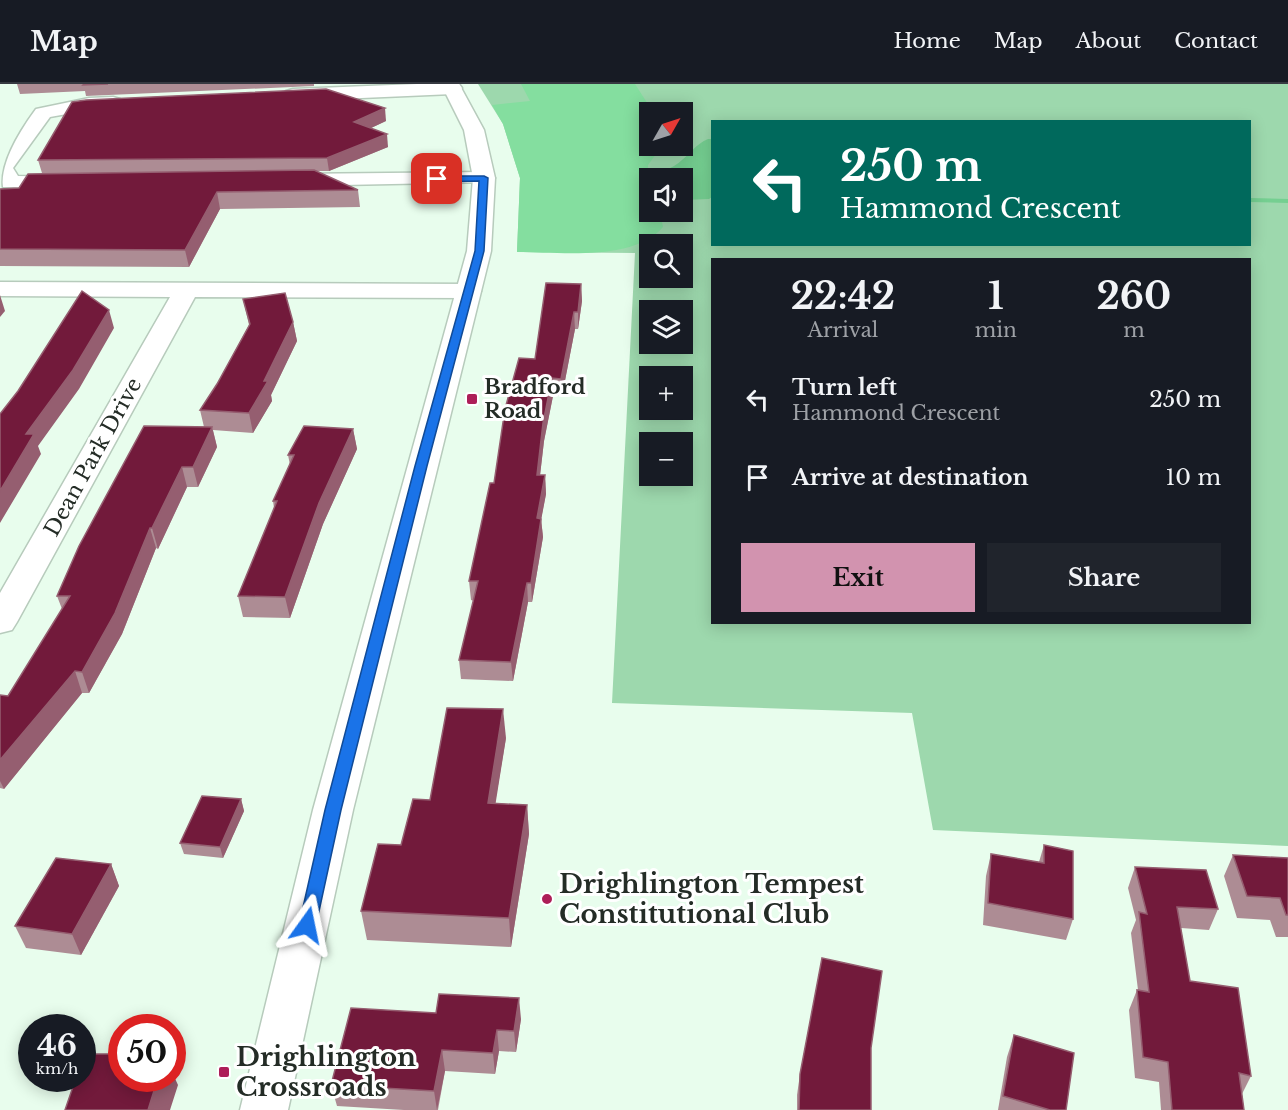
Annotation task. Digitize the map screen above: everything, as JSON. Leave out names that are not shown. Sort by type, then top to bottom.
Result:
[{"type":"street","points":[[264,1110],[333,810],[479,251],[484,178],[474,130],[452,86],[269,96]]},
{"type":"street","points":[[84,182],[12,182],[3,168],[43,113],[89,104],[137,102]]},
{"type":"street","points":[[272,180],[484,178]]},
{"type":"street","points":[[0,289],[469,291]]},
{"type":"street","name":"Dean Park Drive","points":[[0,622],[186,291]]},
{"type":"shaded area","points":[[478,84],[1288,84],[1288,846],[933,830],[912,713],[612,703],[635,253],[517,252],[520,178],[503,124]]},
{"type":"shaded area","points":[[521,84],[635,84],[647,102],[639,102],[639,156],[655,156],[648,168],[639,168],[639,222],[662,222],[663,227],[655,234],[639,234],[639,244],[634,246],[615,250],[595,253],[517,252],[520,178],[503,124],[492,105],[530,101]]},
{"type":"shaded area","points":[[711,139],[711,198],[709,199],[693,200],[693,168],[670,168],[686,156],[693,156],[693,150],[700,143]]},
{"type":"building","points":[[326,89],[385,108],[354,122],[387,134],[327,158],[38,160],[72,102]]},
{"type":"building","points":[[314,170],[358,190],[217,192],[185,250],[0,249],[0,189],[19,188],[28,174]]},
{"type":"building","points":[[546,283],[581,284],[578,312],[574,312],[561,379],[552,378],[543,423],[537,475],[545,475],[537,518],[541,519],[531,583],[527,583],[511,662],[459,660],[478,581],[469,581],[490,483],[494,483],[505,409],[519,358],[535,359]]},
{"type":"building","points":[[82,291],[109,310],[73,370],[26,434],[34,434],[0,491],[0,414],[18,391]]},
{"type":"building","points":[[285,293],[293,322],[264,381],[268,381],[249,413],[200,410],[250,324],[243,299]]},
{"type":"building","points":[[144,426],[212,427],[193,467],[182,467],[150,528],[115,613],[82,672],[75,671],[0,760],[0,695],[8,696],[70,596],[57,596],[79,546]]},
{"type":"building","points":[[304,426],[353,429],[319,503],[285,597],[238,596],[277,501],[273,501],[294,455],[288,455]]},
{"type":"building","points":[[447,708],[503,709],[488,803],[527,805],[509,918],[361,911],[378,844],[401,845],[413,799],[430,800]]},
{"type":"building","points":[[202,796],[241,799],[220,847],[180,843]]},
{"type":"building","points":[[1044,845],[1073,851],[1073,919],[988,903],[991,854],[1044,863]]},
{"type":"building","points":[[1233,855],[1288,858],[1288,915],[1286,915],[1280,898],[1247,896]]},
{"type":"building","points":[[56,858],[111,864],[72,934],[15,926]]},
{"type":"building","points":[[1135,867],[1206,870],[1218,909],[1177,907],[1190,981],[1238,988],[1251,1076],[1239,1073],[1244,1110],[1172,1110],[1168,1062],[1143,1057],[1137,990],[1149,992],[1139,912],[1147,914]]},
{"type":"building","points":[[822,958],[882,971],[871,1048],[871,1110],[799,1110],[800,1074]]},
{"type":"building","points":[[439,994],[519,998],[514,1031],[497,1030],[493,1053],[442,1050],[434,1091],[331,1085],[351,1008],[436,1013]]},
{"type":"building","points":[[1014,1035],[1074,1053],[1066,1110],[1050,1110],[1003,1096]]},
{"type":"building","points":[[96,1054],[108,1054],[108,1092],[154,1092],[148,1110],[65,1110],[71,1092],[96,1092]]},
{"type":"waterway","points":[[1251,200],[1288,201]]},
{"type":"place","name":"Bradford Road","points":[[472,399]]},
{"type":"place","name":"Drighlington Tempest Constitutional Club","points":[[547,899]]},
{"type":"place","name":"Drighlington Crossroads","points":[[224,1072]]},
{"type":"route","points":[[307,925],[333,810],[479,251],[484,178],[437,179]]}]
